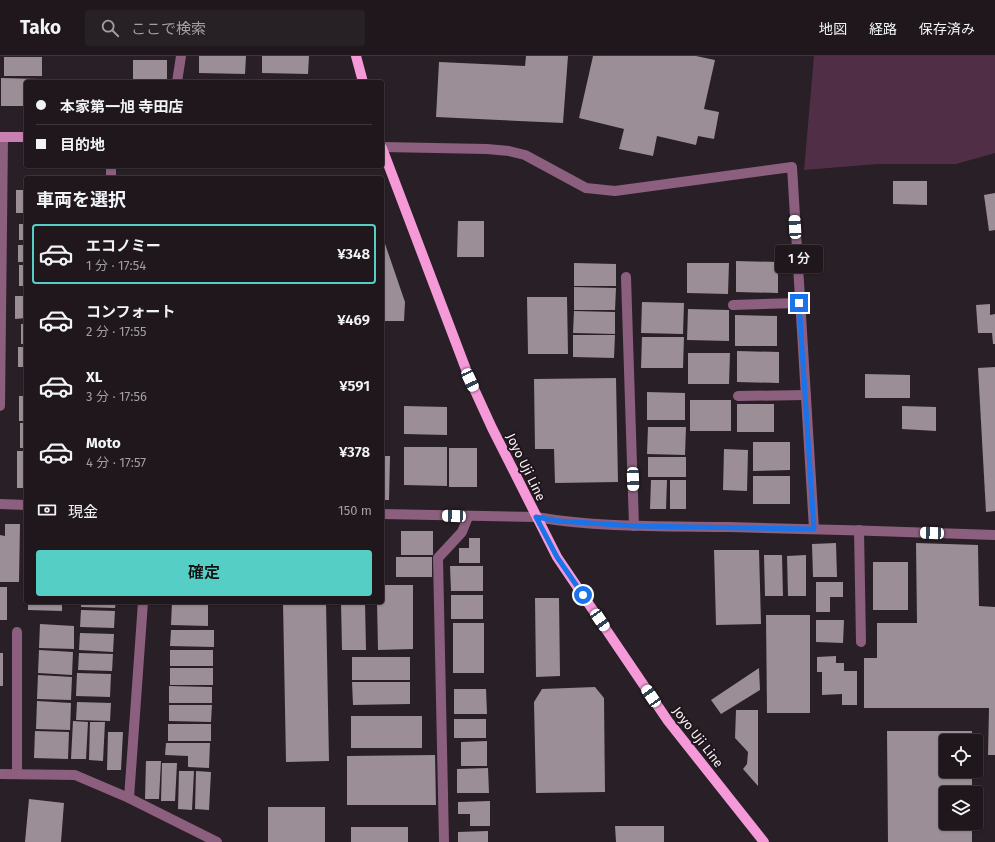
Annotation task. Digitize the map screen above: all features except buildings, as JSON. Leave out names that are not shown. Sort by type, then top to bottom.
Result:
[{"type":"main road","points":[[356,56],[362,80]]},
{"type":"main road","name":"Joyo Uji Line","points":[[384,153],[470,380],[536,517],[557,557],[668,721],[764,842]]},
{"type":"street","points":[[176,80],[181,56]]},
{"type":"street","points":[[0,406],[2,137],[24,137]]},
{"type":"street","points":[[384,148],[487,148],[509,151],[525,155],[586,188],[609,191],[792,167],[799,303],[814,529]]},
{"type":"street","points":[[626,277],[634,526]]},
{"type":"street","points":[[733,305],[799,303]]},
{"type":"street","points":[[738,396],[806,395]]},
{"type":"street","points":[[0,504],[24,505]]},
{"type":"street","points":[[384,514],[468,517],[536,517],[559,521],[634,526],[859,530],[995,535]]},
{"type":"street","points":[[444,842],[438,558],[462,532],[468,517]]},
{"type":"street","points":[[859,530],[861,642]]},
{"type":"street","points":[[129,798],[143,604]]},
{"type":"street","points":[[17,632],[17,774]]},
{"type":"street","points":[[0,774],[75,775],[129,798],[217,842]]},
{"type":"shaded area","points":[[814,56],[995,56],[995,153],[956,164],[878,164],[804,170]]},
{"type":"route","points":[[583,595],[557,557],[536,517],[559,521],[634,526],[814,529],[799,303]]}]
